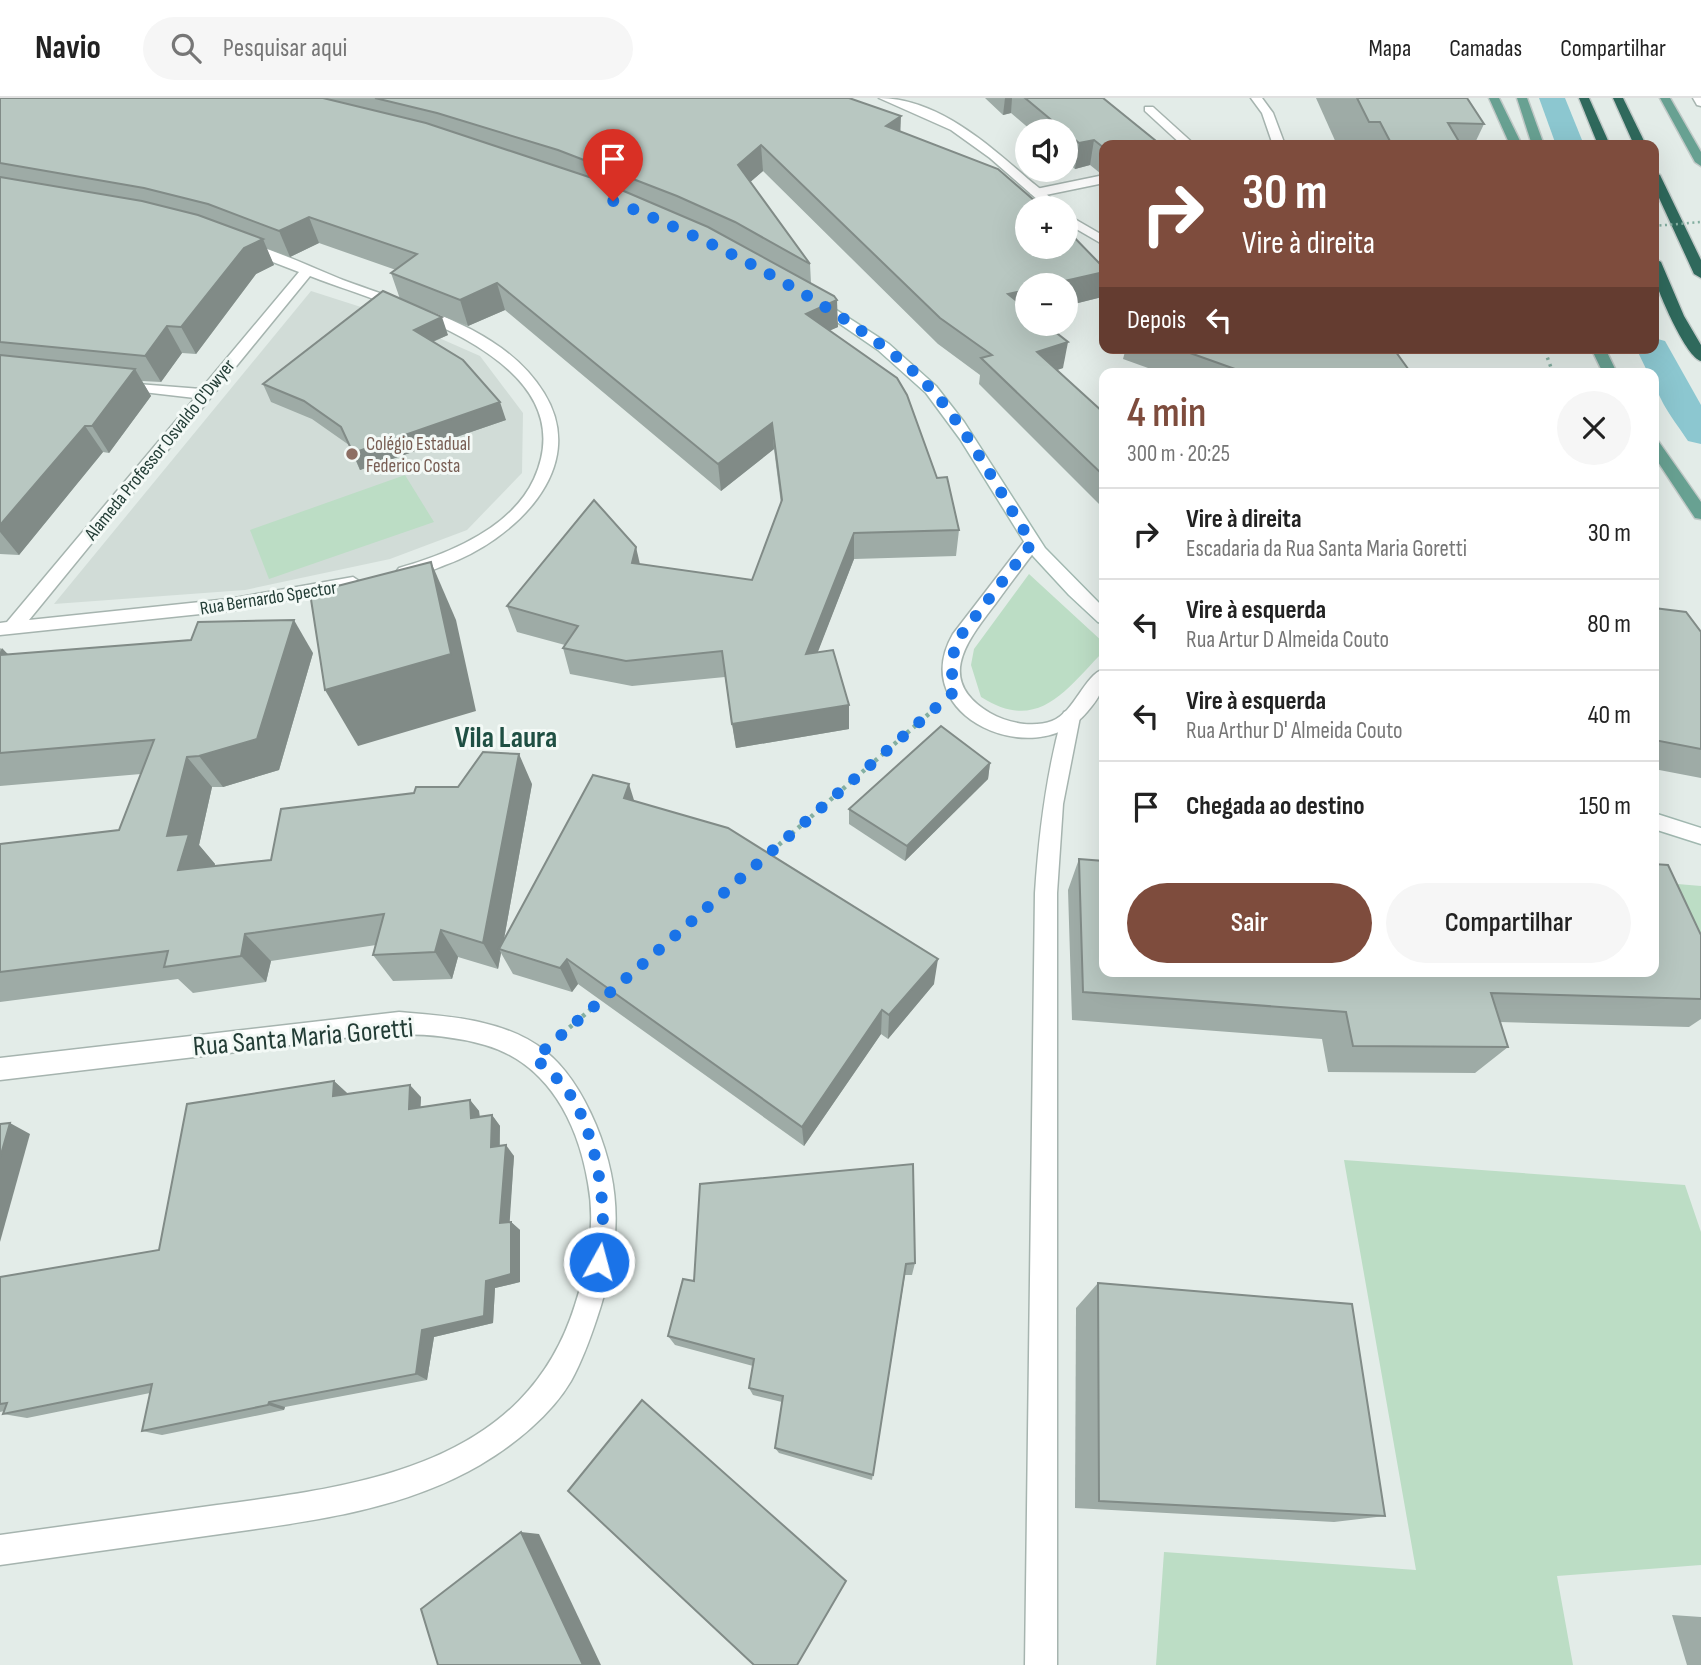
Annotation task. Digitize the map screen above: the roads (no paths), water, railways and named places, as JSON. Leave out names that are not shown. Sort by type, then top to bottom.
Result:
[{"type":"highway","points":[[1584,98],[1602,140]]},
{"type":"highway","points":[[1618,98],[1638,140]]},
{"type":"highway","points":[[1659,186],[1701,274]]},
{"type":"highway","points":[[1659,274],[1677,316],[1701,357]]},
{"type":"main road","points":[[1494,98],[1514,140]]},
{"type":"main road","points":[[1522,98],[1536,140]]},
{"type":"main road","points":[[1665,98],[1701,162]]},
{"type":"main road","points":[[1659,452],[1701,514]]},
{"type":"street","points":[[884,98],[928,113],[955,128],[1040,196]]},
{"type":"street","points":[[1256,98],[1267,113],[1277,140]]},
{"type":"street","points":[[1698,98],[1701,103]]},
{"type":"street","points":[[1149,109],[1183,140]]},
{"type":"street","points":[[1036,193],[1099,180]]},
{"type":"street","points":[[1078,225],[1099,238]]},
{"type":"street","name":"Rua Bernardo Spector","points":[[6,629],[229,604],[421,568],[461,553],[499,529],[527,503],[547,471],[554,441],[549,414],[530,383],[499,353],[461,331],[227,240]]},
{"type":"street","name":"Alameda Professor Osvaldo O'Dwyer","points":[[6,629],[308,270]]},
{"type":"street","points":[[802,292],[873,339],[912,369],[946,407],[1032,543],[1075,592],[1099,614]]},
{"type":"street","points":[[108,384],[203,394]]},
{"type":"street","points":[[1032,543],[958,639],[952,656],[951,676],[955,691],[970,708],[1003,728],[1040,730],[1056,726],[1071,717],[1099,683]]},
{"type":"street","points":[[1041,1665],[1046,893],[1050,811],[1058,764],[1071,717]]},
{"type":"street","points":[[1659,819],[1701,822]]},
{"type":"street","points":[[1659,821],[1701,836]]},
{"type":"street","name":"Rua Santa Maria Goretti","points":[[0,1069],[399,1022],[452,1027],[492,1035],[535,1058],[567,1090],[590,1139],[602,1191],[603,1243],[590,1299],[561,1371],[524,1414],[470,1455],[417,1479],[352,1498],[281,1511],[0,1550]]},
{"type":"waterway","points":[[1552,98],[1568,140]]},
{"type":"waterway","points":[[1656,354],[1687,413],[1701,433]]},
{"type":"place","name":"Colégio Estadual Federico Costa","points":[[352,454]]},
{"type":"district","name":"Vila Laura","points":[[506,737]]}]
